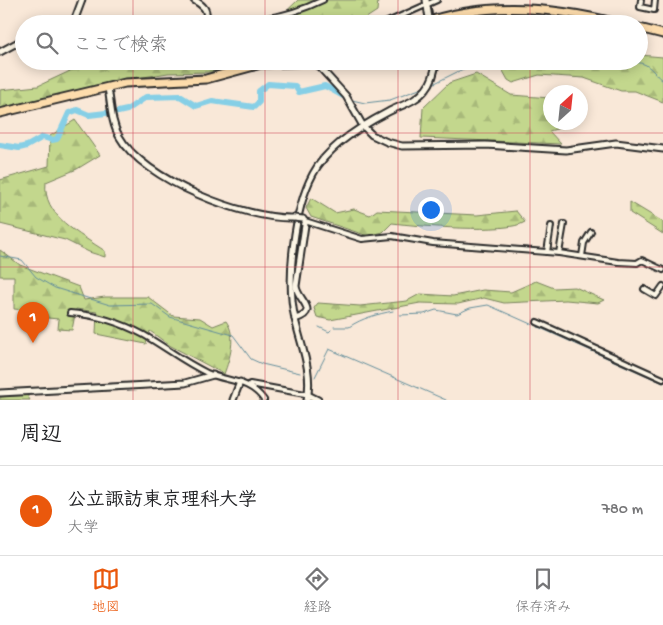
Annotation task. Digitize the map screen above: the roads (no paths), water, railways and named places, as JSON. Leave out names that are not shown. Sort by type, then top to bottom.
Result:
[{"type":"highway","points":[[442,15],[455,10],[484,5],[546,8],[586,15]]},
{"type":"highway","points":[[648,30],[663,34]]},
{"type":"highway","points":[[0,113],[139,81],[206,79],[239,70]]},
{"type":"street","points":[[76,15],[82,0]]},
{"type":"street","points":[[194,0],[204,3]]},
{"type":"street","points":[[282,15],[297,12],[323,0]]},
{"type":"street","points":[[401,15],[426,2],[437,0]]},
{"type":"street","points":[[641,0],[640,7],[654,10],[655,0]]},
{"type":"street","points":[[426,2],[428,15]]},
{"type":"street","points":[[0,52],[15,44]]},
{"type":"street","points":[[322,70],[346,96],[364,126],[378,138],[402,146],[486,145],[566,150],[616,143],[663,149]]},
{"type":"street","points":[[302,400],[306,396],[308,368],[290,292],[303,196],[313,174],[324,158],[364,126],[416,98],[431,82],[435,70]]},
{"type":"street","points":[[108,88],[114,126],[120,138],[132,151],[158,173],[187,191],[221,203],[277,218],[304,220],[362,240],[392,236],[433,243],[560,253],[637,263],[642,260],[663,270]]},
{"type":"street","points":[[295,319],[302,316],[307,308],[307,304],[296,292],[304,220]]},
{"type":"street","points":[[560,253],[564,224]]},
{"type":"street","points":[[548,252],[551,226]]},
{"type":"street","points":[[582,256],[584,243],[592,232]]},
{"type":"street","points":[[644,289],[656,296],[663,286]]},
{"type":"street","points":[[70,313],[124,325],[145,336],[176,357],[213,375],[318,400]]},
{"type":"street","points":[[537,322],[663,379]]},
{"type":"street","points":[[0,393],[185,383],[213,375]]},
{"type":"street","points":[[232,400],[240,382]]},
{"type":"street","points":[[240,382],[250,386],[264,400]]},
{"type":"waterway","points":[[648,67],[663,81]]},
{"type":"waterway","points":[[431,85],[461,70]]},
{"type":"waterway","points":[[118,112],[127,110],[146,97],[180,96],[196,106],[212,101],[254,107],[259,102],[259,91],[268,84],[295,86],[299,92],[325,86],[343,96]]},
{"type":"waterway","points":[[352,100],[365,103],[390,100],[425,87]]},
{"type":"waterway","points":[[0,145],[19,148],[27,146],[43,137],[52,140],[57,139],[69,113],[77,110],[89,115],[106,113]]},
{"type":"waterway","points":[[0,256],[22,260],[36,277],[55,288],[110,305],[152,304],[170,317],[233,335],[251,359],[262,364],[300,373]]},
{"type":"waterway","points":[[400,315],[424,314],[436,310],[457,314],[470,308],[488,305],[533,325]]},
{"type":"waterway","points":[[334,327],[349,327],[365,319],[393,311]]},
{"type":"waterway","points":[[319,327],[329,332],[331,330]]},
{"type":"waterway","points":[[538,327],[663,383]]},
{"type":"waterway","points":[[315,377],[329,349],[446,400]]},
{"type":"place","name":"公立諏訪東京理科大学","points":[[33,343]]}]
